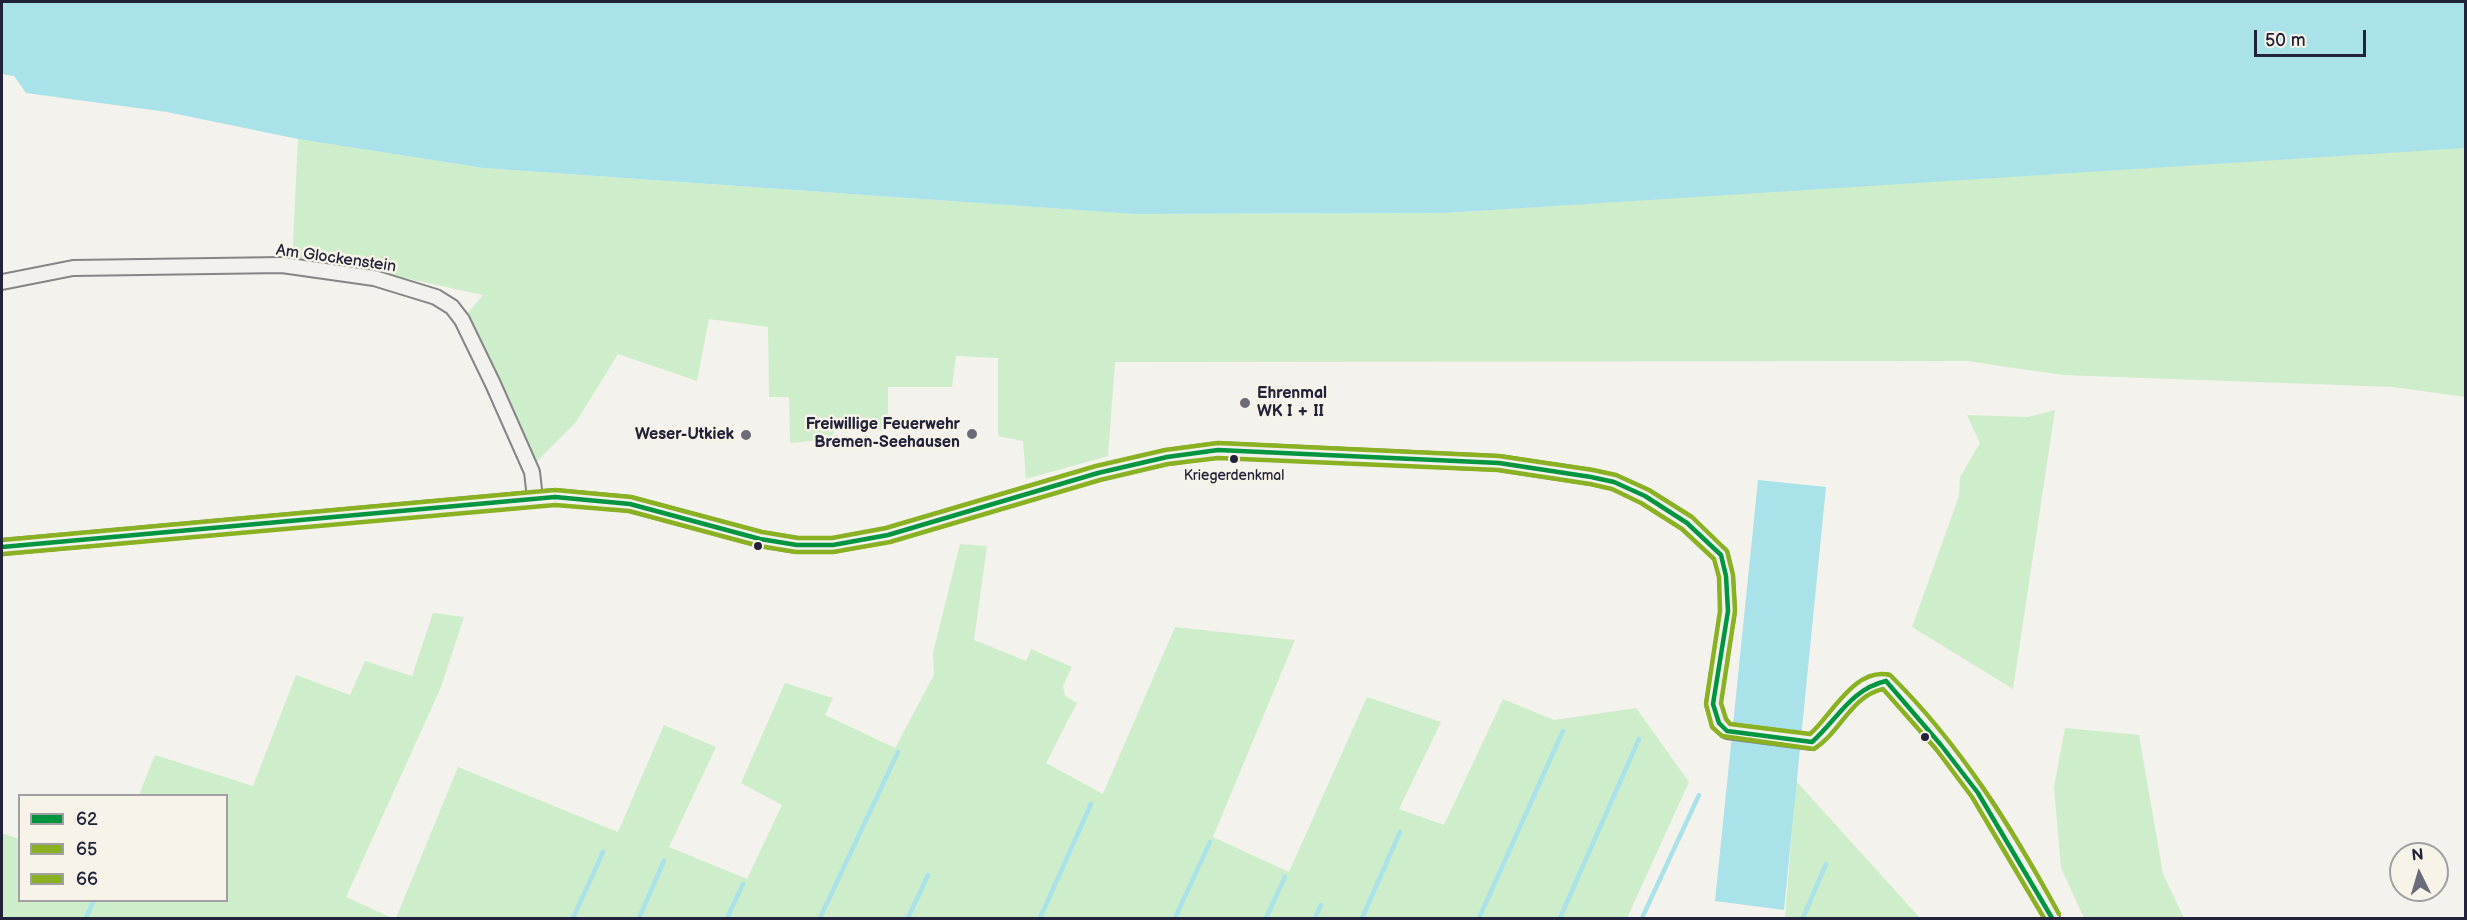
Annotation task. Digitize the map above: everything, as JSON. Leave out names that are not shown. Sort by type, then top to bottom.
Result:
[{"type":"street","name":"Am Glockenstein","points":[[2,282],[73,268],[282,266],[374,278],[436,297],[452,307],[467,331],[532,472],[535,498]]},
{"type":"street","points":[[2,547],[127,538],[535,498],[576,498],[630,504],[760,539],[797,545],[833,545],[888,535],[1098,473],[1167,457],[1218,450],[1266,450],[1499,463],[1591,477],[1614,483],[1645,496],[1687,523],[1721,555],[1726,576],[1728,611],[1713,704],[1719,723],[1727,731],[1812,742],[1823,734],[1858,692],[1872,682],[1886,681],[1951,755],[2021,860],[2052,918]]},
{"type":"green space","points":[[298,139],[483,168],[1134,214],[1446,213],[2465,145],[2465,397],[2393,387],[2063,375],[1967,361],[1115,362],[1108,456],[1026,479],[1023,441],[998,436],[998,358],[956,356],[952,387],[888,387],[888,429],[834,431],[831,439],[790,443],[789,397],[769,397],[768,327],[709,319],[697,381],[618,354],[576,422],[536,462],[467,314],[483,295],[354,267],[292,263]]},
{"type":"green space","points":[[2055,410],[2013,689],[1912,627],[1959,496],[1960,477],[1980,443],[1967,415],[2028,417]]},
{"type":"green space","points":[[960,544],[987,546],[974,640],[1026,661],[1031,649],[1072,667],[1063,686],[1065,696],[1077,703],[1046,763],[1103,794],[1175,627],[1295,640],[1213,837],[1289,872],[1367,697],[1441,722],[1399,809],[1444,825],[1503,699],[1554,720],[1636,708],[1689,782],[1627,918],[396,918],[458,767],[618,832],[664,725],[716,747],[669,847],[747,879],[782,805],[741,783],[785,683],[833,698],[825,715],[895,748],[934,675],[933,653]]},
{"type":"green space","points":[[433,613],[464,617],[441,687],[346,897],[392,918],[2,918],[2,833],[18,839],[18,902],[228,902],[228,794],[139,794],[155,755],[253,786],[296,675],[350,695],[365,661],[412,676]]},
{"type":"green space","points":[[2065,728],[2139,735],[2163,874],[2184,918],[2084,918],[2061,868],[2054,787]]},
{"type":"green space","points":[[1796,781],[1920,918],[1785,918]]},
{"type":"water","points":[[2,2],[2465,2],[2465,148],[1445,213],[1134,214],[483,168],[298,139],[167,112],[26,93],[14,76],[2,74]]},
{"type":"water","points":[[1758,480],[1826,487],[1784,910],[1715,901]]},
{"type":"waterway","points":[[1479,918],[1563,731]]},
{"type":"waterway","points":[[1560,918],[1639,739]]},
{"type":"waterway","points":[[820,918],[898,752]]},
{"type":"waterway","points":[[1642,918],[1699,795]]},
{"type":"waterway","points":[[1040,918],[1091,804]]},
{"type":"waterway","points":[[1362,918],[1400,832]]},
{"type":"waterway","points":[[1175,918],[1210,842]]},
{"type":"waterway","points":[[573,918],[603,852]]},
{"type":"waterway","points":[[639,918],[664,861]]},
{"type":"waterway","points":[[1803,918],[1826,864]]},
{"type":"waterway","points":[[908,918],[928,875]]},
{"type":"waterway","points":[[1266,918],[1285,877]]},
{"type":"waterway","points":[[727,918],[743,884]]},
{"type":"waterway","points":[[86,918],[93,902]]},
{"type":"waterway","points":[[1315,918],[1321,905]]},
{"type":"transit line","name":"66","points":[[2,540],[555,490],[631,497],[762,532],[798,538],[832,538],[886,528],[1096,466],[1165,450],[1218,443],[1499,456],[1593,470],[1616,475],[1649,490],[1692,517],[1727,551],[1733,575],[1735,611],[1721,703],[1730,724],[1810,734],[1855,685],[1877,674],[1890,675],[1962,758],[2023,850],[2059,914]]},
{"type":"transit line","name":"62","points":[[2,547],[555,497],[630,504],[760,539],[797,545],[833,545],[888,535],[1098,473],[1167,457],[1218,450],[1499,463],[1614,482],[1645,496],[1687,523],[1721,555],[1726,576],[1728,611],[1713,704],[1719,723],[1727,731],[1812,742],[1854,698],[1874,685],[1886,681]]},
{"type":"transit line","name":"65","points":[[3,554],[555,505],[629,511],[759,546],[796,552],[833,552],[890,542],[1100,480],[1168,464],[1218,458],[1498,470],[1590,484],[1612,489],[1641,503],[1682,529],[1714,559],[1719,577],[1720,611],[1706,704],[1712,727],[1722,736],[1814,749],[1831,734],[1862,699],[1883,689],[1936,749],[1972,797],[2044,918]]},
{"type":"transit line","name":"62","points":[[1886,681],[1941,745],[1978,793],[2052,918]]},
{"type":"place","name":"Ehrenmal WK I + II","points":[[1245,403]]},
{"type":"place","name":"Freiwillige Feuerwehr Bremen-Seehausen","points":[[972,434]]},
{"type":"place","name":"Weser-Utkiek","points":[[746,435]]},
{"type":"place","name":"Kriegerdenkmal","points":[[1234,459]]}]
